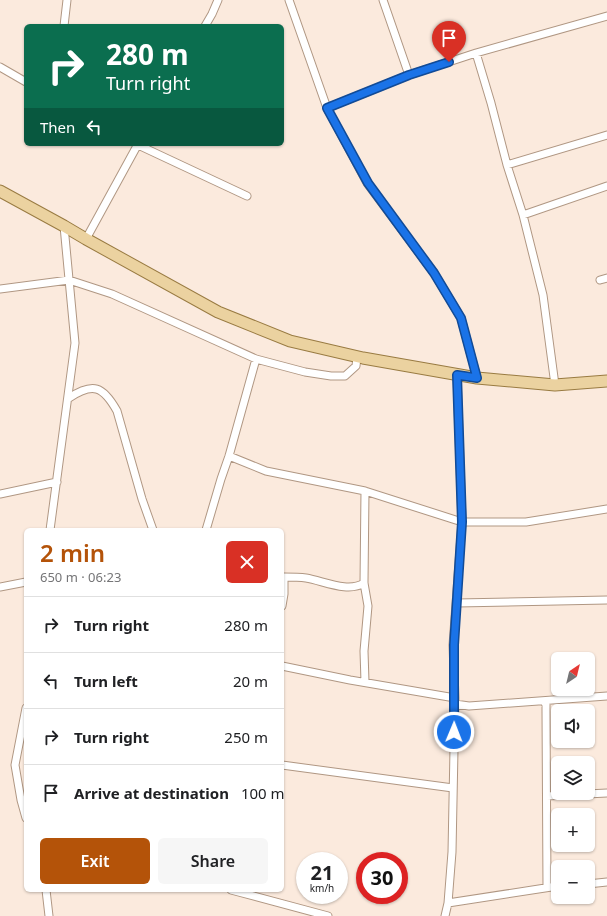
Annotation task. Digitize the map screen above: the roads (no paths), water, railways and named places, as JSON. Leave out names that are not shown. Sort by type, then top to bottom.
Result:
[{"type":"main road","points":[[0,191],[218,312],[290,341],[357,357],[477,378],[555,385],[607,381]]},
{"type":"street","points":[[64,24],[67,0]]},
{"type":"street","points":[[206,24],[218,0]]},
{"type":"street","points":[[289,0],[327,108],[368,183],[434,273],[461,318],[477,378]]},
{"type":"street","points":[[383,0],[409,75]]},
{"type":"street","points":[[327,108],[409,75],[476,53],[607,16]]},
{"type":"street","points":[[476,53],[507,165],[523,215],[543,295],[555,385]]},
{"type":"street","points":[[0,67],[24,81]]},
{"type":"street","points":[[507,165],[607,135]]},
{"type":"street","points":[[86,239],[136,146]]},
{"type":"street","points":[[141,146],[247,196]]},
{"type":"street","points":[[523,215],[607,186]]},
{"type":"street","points":[[50,528],[69,398],[75,343],[64,226]]},
{"type":"street","points":[[0,289],[69,280],[112,294],[256,359],[305,372],[331,376],[345,376],[356,366],[357,357]]},
{"type":"street","points":[[207,528],[229,456],[256,359]]},
{"type":"street","points":[[445,916],[448,903],[452,852],[455,701],[454,645],[462,522],[457,375]]},
{"type":"street","points":[[69,398],[87,388],[94,388],[109,398],[117,411],[142,499],[152,528]]},
{"type":"street","points":[[229,456],[266,471],[365,491],[462,522],[526,522],[607,509]]},
{"type":"street","points":[[0,494],[57,482]]},
{"type":"street","points":[[365,491],[364,583],[368,606],[364,651],[365,682]]},
{"type":"street","points":[[284,577],[304,578],[348,587],[359,586],[364,583]]},
{"type":"street","points":[[0,587],[24,582]]},
{"type":"street","points":[[457,603],[607,600]]},
{"type":"street","points":[[284,666],[455,701],[468,706],[607,696]]},
{"type":"street","points":[[544,701],[546,705],[547,887]]},
{"type":"street","points":[[24,718],[15,765],[24,810]]},
{"type":"street","points":[[284,765],[453,788]]},
{"type":"street","points":[[547,796],[607,793]]},
{"type":"street","points":[[595,883],[607,882]]},
{"type":"street","points":[[448,903],[551,887]]},
{"type":"street","points":[[46,892],[49,916]]},
{"type":"street","points":[[238,892],[328,916]]}]
